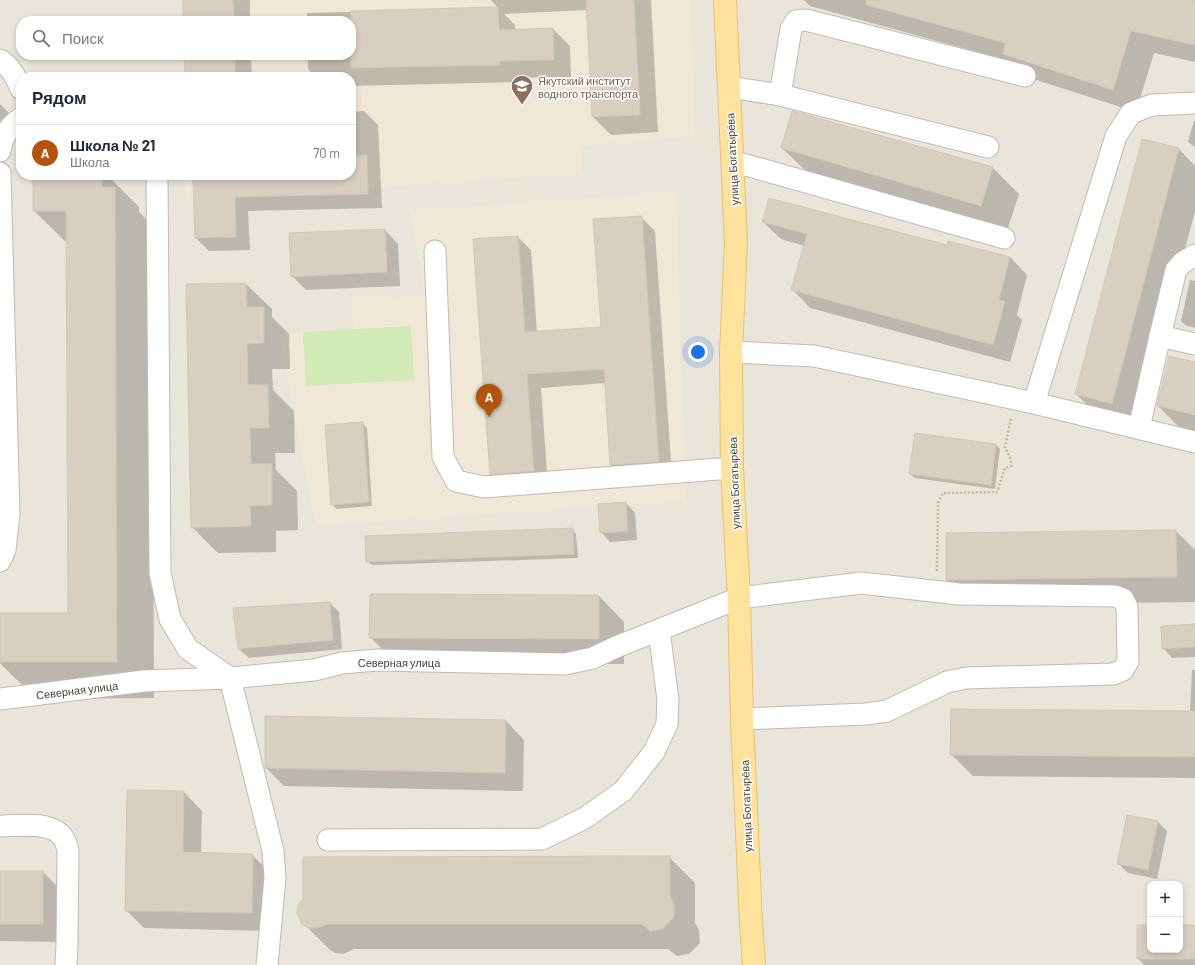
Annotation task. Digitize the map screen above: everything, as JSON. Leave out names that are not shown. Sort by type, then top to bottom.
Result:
[{"type":"main road","name":"улица Богатырёва","points":[[725,0],[736,243],[732,352],[732,468],[739,598],[742,720],[754,965]]},
{"type":"street","points":[[780,94],[791,29],[796,21],[806,20],[1025,76]]},
{"type":"street","points":[[0,60],[10,69],[16,78]]},
{"type":"street","points":[[729,87],[780,94],[988,146]]},
{"type":"street","points":[[1025,401],[1116,136],[1131,113],[1152,105],[1195,103]]},
{"type":"street","points":[[0,151],[6,132],[16,122]]},
{"type":"street","points":[[732,161],[1004,238]]},
{"type":"street","points":[[0,173],[4,456],[9,515],[5,550],[0,561]]},
{"type":"street","points":[[157,180],[160,572],[170,619],[188,649],[230,678],[273,851],[275,878],[267,965]]},
{"type":"street","points":[[435,251],[443,457],[456,481],[484,487],[732,468]]},
{"type":"street","points":[[1139,428],[1176,270],[1182,263],[1195,255]]},
{"type":"street","points":[[1160,336],[1195,344]]},
{"type":"street","points":[[732,352],[814,356],[1025,401],[1195,442]]},
{"type":"street","name":"Северная улица","points":[[0,699],[144,681],[230,678],[314,670],[342,663],[377,660],[565,664],[593,658],[616,647],[739,598],[861,584],[960,594],[1115,596],[1123,599],[1127,607],[1128,661],[1123,670],[1113,674],[959,679],[947,682],[887,711],[866,714],[742,720]]},
{"type":"street","points":[[328,840],[542,839],[585,818],[624,791],[654,752],[667,724],[668,700],[659,630]]},
{"type":"street","points":[[0,826],[44,826],[55,829],[64,839],[68,851],[66,965]]},
{"type":"path","points":[[938,592],[938,503],[943,493],[997,492],[1005,468],[1011,466],[1011,460],[1005,447],[1025,401]]},
{"type":"shaded area","points":[[0,0],[1195,0],[1195,965],[0,965]]},
{"type":"shaded area","name":"Якутский институт водного транспорта","points":[[182,0],[690,0],[695,136],[581,146],[581,173],[186,201],[185,180],[356,180],[356,72],[184,72],[183,60],[356,60],[356,16],[183,16]]},
{"type":"shaded area","points":[[676,192],[686,500],[316,526],[279,334],[353,330],[352,298],[425,296],[410,211]]},
{"type":"green space","points":[[411,326],[414,380],[306,386],[303,332]]},
{"type":"building","points":[[183,0],[233,0],[234,16],[183,16]]},
{"type":"building","points":[[586,0],[634,0],[640,115],[592,117]]},
{"type":"building","points":[[866,0],[1195,0],[1195,45],[1131,31],[1113,90],[1003,54],[1005,43],[866,5]]},
{"type":"building","points":[[498,7],[499,30],[553,28],[554,60],[499,61],[500,65],[351,68],[351,60],[356,60],[356,16],[351,16],[351,11]]},
{"type":"building","points":[[184,60],[235,60],[235,72],[185,72]]},
{"type":"building","points":[[792,111],[993,167],[981,206],[781,148]]},
{"type":"building","points":[[1142,139],[1179,148],[1112,404],[1075,394]]},
{"type":"building","points":[[367,155],[368,194],[235,197],[236,237],[195,238],[193,180],[356,180],[356,156]]},
{"type":"building","points":[[33,180],[102,180],[102,187],[115,187],[117,662],[0,662],[0,613],[68,613],[66,211],[33,211]]},
{"type":"building","points":[[769,198],[947,245],[948,241],[1010,257],[999,300],[1005,301],[993,345],[791,290],[807,234],[762,222]]},
{"type":"building","points":[[642,216],[659,462],[610,465],[604,369],[527,374],[534,471],[490,475],[473,239],[518,236],[525,332],[601,327],[593,219]]},
{"type":"building","points":[[385,229],[387,272],[291,277],[289,233]]},
{"type":"building","points":[[246,283],[247,307],[264,307],[264,343],[247,344],[248,385],[268,384],[269,428],[250,428],[251,464],[272,464],[272,505],[250,506],[251,526],[191,528],[186,284]]},
{"type":"building","points":[[1169,356],[1195,362],[1195,415],[1157,406]]},
{"type":"building","points":[[363,422],[369,502],[331,505],[325,425]]},
{"type":"building","points":[[915,433],[996,444],[991,485],[909,474]]},
{"type":"building","points":[[626,502],[628,531],[600,533],[598,504]]},
{"type":"building","points":[[573,528],[574,554],[366,562],[365,536]]},
{"type":"building","points":[[1176,530],[1177,577],[946,580],[946,533]]},
{"type":"building","points":[[370,594],[599,595],[599,639],[369,638]]},
{"type":"building","points":[[330,602],[333,640],[238,649],[233,608]]},
{"type":"building","points":[[1195,624],[1195,647],[1162,649],[1161,626]]},
{"type":"building","points":[[951,709],[1195,711],[1195,757],[950,755]]},
{"type":"building","points":[[265,716],[506,720],[505,773],[265,768]]},
{"type":"building","points":[[127,790],[184,791],[183,852],[253,854],[252,913],[125,911]]},
{"type":"building","points":[[1127,815],[1158,821],[1148,870],[1117,864]]},
{"type":"building","points":[[670,856],[670,896],[674,904],[674,917],[663,929],[650,931],[642,924],[328,924],[316,928],[308,928],[302,924],[297,913],[298,905],[303,899],[303,857]]},
{"type":"building","points":[[0,871],[43,871],[43,924],[0,924]]},
{"type":"building","points":[[1137,925],[1147,925],[1147,953],[1183,953],[1183,925],[1195,925],[1195,959],[1137,959]]},
{"type":"place","name":"Якутский институт водного транспорта","points":[[522,106]]},
{"type":"place","name":"Школа № 21","points":[[489,417]]}]
